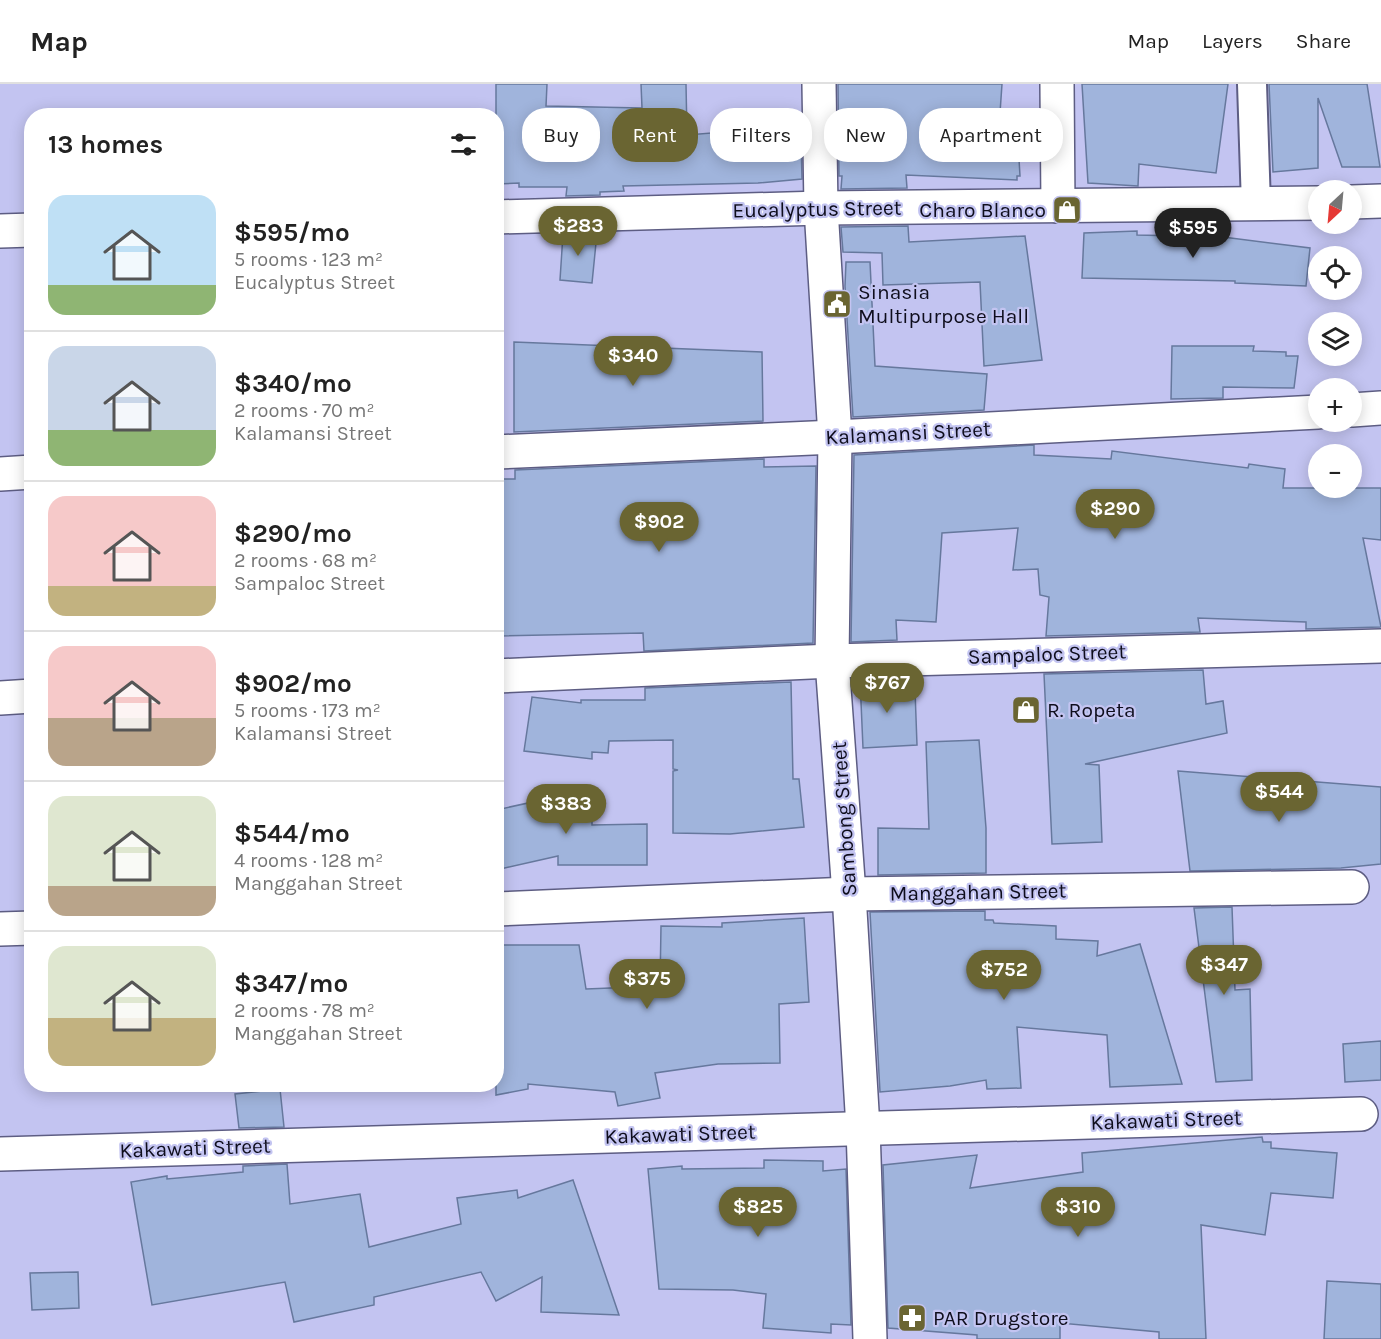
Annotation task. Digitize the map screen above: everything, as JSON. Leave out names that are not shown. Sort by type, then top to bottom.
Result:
[{"type":"street","name":"Sambong Street","points":[[819,84],[821,208],[835,437],[832,661],[849,894],[862,1128],[870,1339]]},
{"type":"street","points":[[1057,84],[1058,206]]},
{"type":"street","points":[[1252,84],[1256,205]]},
{"type":"street","points":[[1362,202],[1381,201]]},
{"type":"street","name":"Eucalyptus Street","points":[[504,217],[821,208],[1308,203]]},
{"type":"street","points":[[0,231],[24,230]]},
{"type":"street","points":[[1362,409],[1381,408]]},
{"type":"street","name":"Kalamansi Street","points":[[504,452],[1308,413]]},
{"type":"street","points":[[0,474],[24,472]]},
{"type":"street","name":"Sampaloc Street","points":[[504,676],[832,661],[1381,646]]},
{"type":"street","points":[[0,698],[24,696]]},
{"type":"street","name":"Manggahan Street","points":[[504,909],[849,894],[1352,887]]},
{"type":"street","points":[[0,929],[24,928]]},
{"type":"street","name":"Kakawati Street","points":[[0,1154],[1361,1114]]},
{"type":"building","points":[[496,84],[547,84],[546,106],[642,108],[612,108],[612,162],[698,162],[698,134],[710,133],[710,162],[802,162],[802,179],[758,183],[623,186],[624,191],[600,192],[600,195],[566,196],[567,187],[519,187],[519,183],[504,184],[504,108],[496,108]]},
{"type":"building","points":[[641,84],[686,84],[686,108],[642,108]]},
{"type":"building","points":[[838,84],[1002,84],[1000,108],[919,108],[919,162],[1019,162],[1020,176],[1017,176],[1017,180],[906,175],[907,188],[841,189],[842,176],[839,176],[839,162],[907,162],[907,108],[838,108]]},
{"type":"building","points":[[1082,84],[1228,84],[1216,173],[1139,164],[1138,186],[1088,183]]},
{"type":"building","points":[[1269,84],[1367,84],[1380,167],[1342,167],[1318,98],[1318,168],[1273,172]]},
{"type":"building","points":[[908,226],[909,242],[1025,236],[1042,360],[984,366],[980,282],[883,285],[882,253],[843,252],[841,227]]},
{"type":"building","points":[[1137,231],[1137,235],[1223,237],[1308,248],[1306,286],[1235,283],[1235,281],[1082,278],[1084,233]]},
{"type":"building","points":[[597,233],[592,283],[560,280],[563,234]]},
{"type":"building","points":[[846,262],[870,262],[875,366],[987,374],[984,410],[853,417],[845,286]]},
{"type":"building","points":[[514,342],[762,352],[763,421],[514,432]]},
{"type":"building","points":[[1172,346],[1254,346],[1253,351],[1286,352],[1286,356],[1298,356],[1294,388],[1223,387],[1223,398],[1171,399]]},
{"type":"building","points":[[1034,445],[1034,455],[1111,459],[1112,451],[1248,468],[1249,464],[1285,469],[1283,488],[1308,488],[1308,498],[1362,498],[1362,488],[1381,488],[1381,540],[1363,538],[1381,627],[1306,629],[1306,622],[1198,618],[1200,632],[1046,636],[1049,597],[1040,595],[1038,569],[1013,570],[1018,528],[942,533],[936,622],[896,620],[897,640],[851,642],[854,455]]},
{"type":"building","points":[[764,459],[764,467],[816,466],[813,643],[644,651],[643,633],[504,636],[504,479],[515,479],[515,470]]},
{"type":"building","points":[[1203,670],[1206,704],[1223,701],[1227,733],[1085,764],[1099,765],[1102,842],[1052,844],[1044,674]]},
{"type":"building","points":[[897,678],[898,691],[915,690],[917,745],[863,748],[860,679]]},
{"type":"building","points":[[791,682],[793,779],[799,779],[804,827],[730,834],[673,833],[673,771],[678,770],[673,769],[673,740],[609,741],[608,753],[592,752],[592,759],[524,751],[532,697],[581,703],[581,700],[645,700],[645,688]]},
{"type":"building","points":[[979,740],[986,828],[986,873],[878,875],[878,828],[929,829],[926,742]]},
{"type":"building","points":[[1178,771],[1381,787],[1381,864],[1341,868],[1190,871]]},
{"type":"building","points":[[592,789],[592,825],[647,824],[647,865],[558,865],[558,856],[504,868],[504,808]]},
{"type":"building","points":[[1232,907],[1235,990],[1250,989],[1252,1080],[1216,1082],[1194,908]]},
{"type":"building","points":[[985,911],[985,920],[993,920],[994,923],[1056,926],[1056,939],[1098,941],[1097,956],[1140,944],[1182,1084],[1110,1087],[1107,1035],[1017,1027],[1021,1088],[987,1089],[986,1080],[950,1086],[880,1092],[870,912]]},
{"type":"building","points":[[804,918],[809,1002],[779,1004],[780,1063],[718,1064],[655,1073],[660,1098],[618,1106],[615,1092],[528,1084],[528,1089],[496,1095],[496,1092],[504,1092],[504,945],[579,945],[586,989],[660,986],[661,926],[722,927],[722,923]]},
{"type":"building","points":[[1381,1041],[1381,1080],[1345,1082],[1343,1044]]},
{"type":"building","points":[[280,1092],[284,1127],[239,1128],[235,1094]]},
{"type":"building","points":[[1262,1137],[1263,1142],[1271,1142],[1271,1148],[1337,1153],[1333,1198],[1271,1193],[1265,1235],[1201,1225],[1206,1339],[1159,1339],[1159,1332],[1060,1323],[1060,1339],[977,1339],[977,1335],[888,1328],[883,1165],[977,1155],[970,1188],[1083,1172],[1082,1153]]},
{"type":"building","points":[[764,1160],[823,1161],[823,1171],[846,1169],[851,1325],[831,1324],[831,1333],[763,1328],[766,1294],[733,1290],[659,1289],[648,1169],[682,1166],[682,1169],[764,1168]]},
{"type":"building","points":[[287,1164],[290,1204],[360,1194],[369,1247],[461,1224],[457,1198],[517,1190],[518,1198],[573,1180],[619,1315],[541,1312],[542,1277],[496,1301],[481,1272],[374,1297],[374,1305],[294,1322],[285,1282],[152,1305],[131,1182],[167,1176],[167,1179],[243,1172],[243,1166]]},
{"type":"building","points":[[78,1272],[79,1308],[32,1310],[30,1273]]},
{"type":"building","points":[[1327,1281],[1381,1284],[1381,1339],[1324,1339]]},
{"type":"place","name":"Charo Blanco","points":[[1067,210]]},
{"type":"place","name":"Sinasia Multipurpose Hall","points":[[837,304]]},
{"type":"place","name":"R. Ropeta","points":[[1026,710]]},
{"type":"place","name":"PAR Drugstore","points":[[912,1318]]}]
